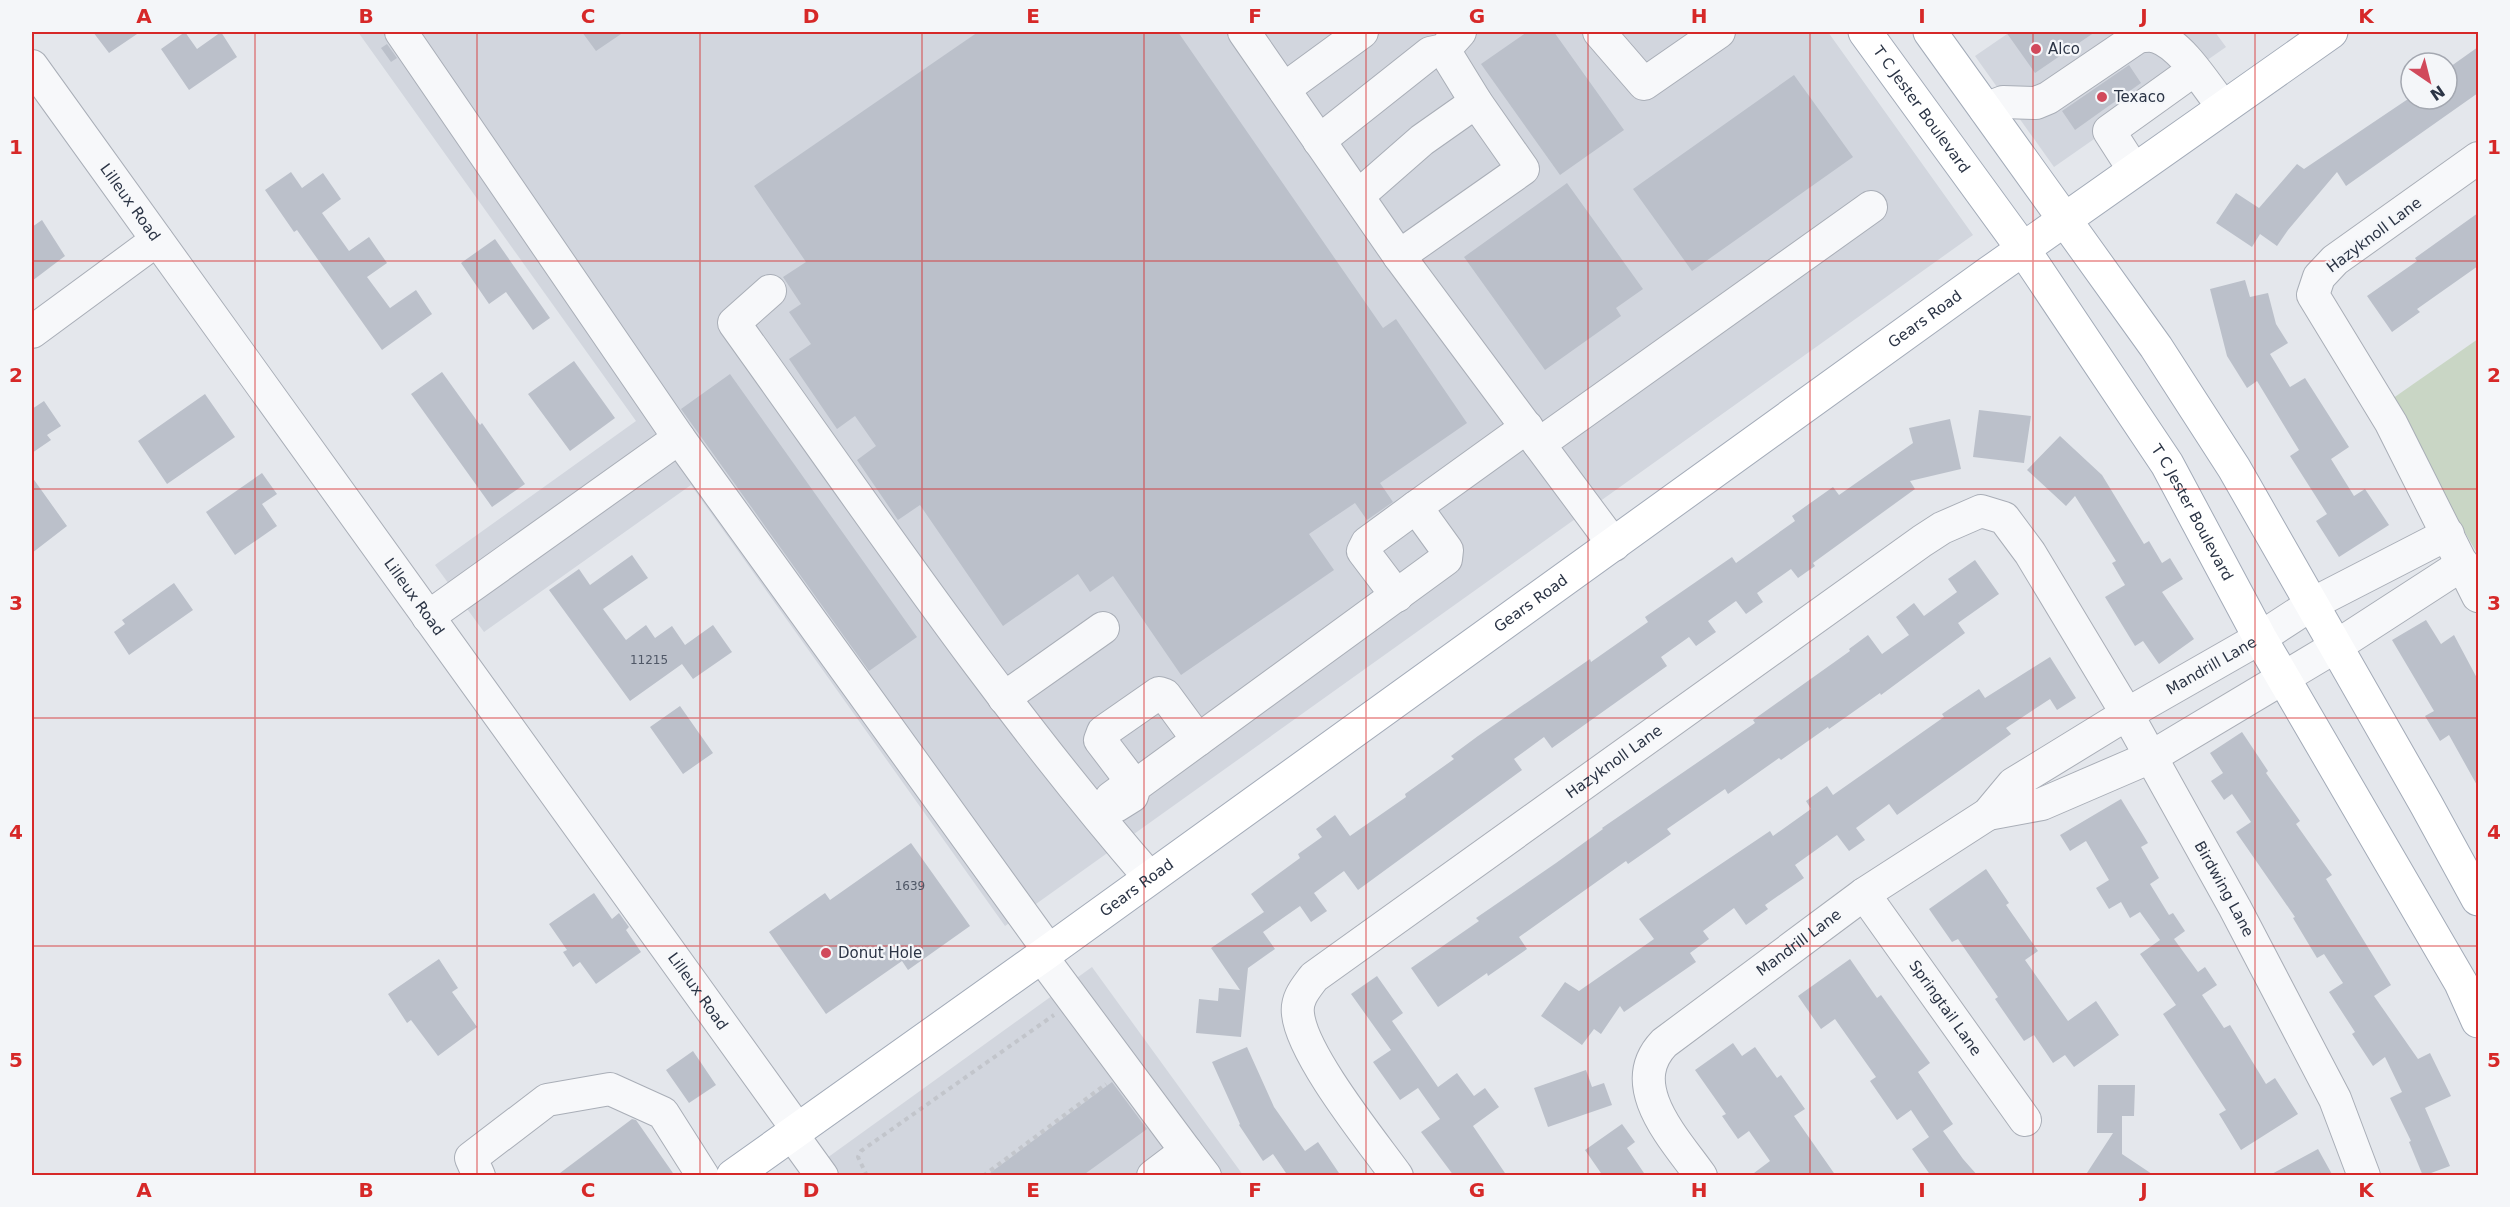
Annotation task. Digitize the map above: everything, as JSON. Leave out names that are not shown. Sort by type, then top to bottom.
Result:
[{"type":"main road","name":"T C Jester Boulevard","points":[[1865,32],[2023,249],[2167,464],[2260,638],[2461,983],[2478,1021]]},
{"type":"main road","points":[[1930,32],[2156,347],[2234,468],[2478,899]]},
{"type":"main road","name":"Gears Road","points":[[739,1174],[794,1131],[1045,954],[2064,219],[2331,32]]},
{"type":"street","points":[[401,32],[680,438],[1045,954],[1196,1163],[1153,1176]]},
{"type":"street","points":[[1284,89],[1362,32]]},
{"type":"street","points":[[1599,32],[1644,84],[1719,32]]},
{"type":"street","points":[[1247,33],[1399,256],[1614,545]]},
{"type":"street","points":[[1985,109],[2003,102],[2036,103],[2048,98],[2138,37],[2154,36],[2164,40],[2182,55],[2223,107]]},
{"type":"street","points":[[1319,141],[1430,53],[1452,41],[1476,102],[1523,169],[1399,256]]},
{"type":"street","name":"Lilleux Road","points":[[32,66],[794,1131],[822,1176]]},
{"type":"street","points":[[2134,170],[2109,131],[2194,70]]},
{"type":"street","points":[[1358,196],[1422,140],[1476,102]]},
{"type":"street","name":"Hazyknoll Lane","points":[[2448,534],[2391,423],[2313,294],[2319,277],[2335,260],[2478,158]]},
{"type":"street","points":[[1397,596],[1363,551],[1367,543],[1416,507],[1533,435],[1871,207]]},
{"type":"street","points":[[32,332],[157,240]]},
{"type":"street","points":[[770,291],[734,323],[1004,698],[1113,801]]},
{"type":"street","points":[[428,617],[680,438]]},
{"type":"street","points":[[1113,801],[1446,559],[1447,550],[1416,507]]},
{"type":"street","name":"Hazyknoll Lane","points":[[1391,1167],[1322,1070],[1305,1038],[1298,1014],[1299,998],[1314,977],[1942,528],[1981,512],[2004,518],[2030,553],[2065,612]]},
{"type":"street","points":[[2448,534],[2478,596]]},
{"type":"street","name":"Mandrill Lane","points":[[1701,1176],[1654,1107],[1647,1073],[1653,1054],[1701,1014],[1864,894],[1988,814],[2013,784],[2127,714],[2260,638],[2312,604],[2448,534]]},
{"type":"street","name":"Mandrill Lane","points":[[1988,814],[2042,804],[2151,757],[2335,647],[2463,564]]},
{"type":"street","name":"Birdwing Lane","points":[[2065,612],[2127,714],[2235,908],[2335,1099],[2364,1176]]},
{"type":"street","points":[[1004,698],[1103,628]]},
{"type":"street","points":[[1150,878],[1113,801],[1100,740],[1103,732],[1159,693],[1165,695],[1198,740]]},
{"type":"street","name":"Springtail Lane","points":[[1864,894],[2025,1120]]},
{"type":"street","points":[[479,1176],[471,1158],[547,1100],[610,1089],[663,1113],[703,1176]]},
{"type":"path","points":[[867,1176],[858,1157],[861,1151],[1058,1012]]},
{"type":"path","points":[[983,1176],[1105,1086],[1107,1078]]},
{"type":"shaded area","points":[[358,32],[1828,32],[1973,235],[1005,926],[691,485],[484,632],[435,565],[636,421]]},
{"type":"shaded area","points":[[2010,32],[2215,32],[2226,47],[2054,167],[1975,56]]},
{"type":"shaded area","points":[[1092,967],[1243,1175],[802,1176]]},
{"type":"green space","points":[[2478,339],[2478,555],[2389,401]]},
{"type":"building","points":[[93,32],[140,32],[109,53]]},
{"type":"building","points":[[185,32],[197,49],[221,32],[237,57],[189,90],[161,49]]},
{"type":"building","points":[[582,32],[624,32],[596,51]]},
{"type":"building","points":[[978,32],[1178,32],[1383,328],[1396,319],[1467,423],[1380,483],[1393,502],[1367,520],[1355,503],[1309,534],[1334,570],[1181,675],[1113,576],[1090,592],[1078,574],[1003,626],[920,505],[898,520],[857,460],[876,446],[855,416],[837,429],[789,359],[811,344],[789,312],[801,304],[783,277],[806,262],[754,186]]},
{"type":"building","points":[[1527,32],[1554,32],[1624,130],[1560,175],[1481,64]]},
{"type":"building","points":[[2006,32],[2095,32],[2035,73]]},
{"type":"building","points":[[387,44],[397,58],[391,62],[381,48]]},
{"type":"building","points":[[2478,47],[2478,93],[2459,106],[2459,60]]},
{"type":"building","name":"Texaco","points":[[2129,65],[2141,83],[2075,130],[2062,111]]},
{"type":"building","points":[[1794,75],[1853,157],[1692,271],[1633,189]]},
{"type":"building","points":[[2399,105],[2399,111],[2452,111],[2346,186],[2337,172],[2277,246],[2260,234],[2252,247],[2216,223],[2236,193],[2259,208],[2297,164],[2304,169]]},
{"type":"building","points":[[291,172],[302,188],[323,173],[341,199],[322,213],[349,251],[369,237],[387,263],[367,277],[390,308],[416,290],[432,314],[382,350],[297,230],[294,232],[265,190]]},
{"type":"building","points":[[1567,183],[1643,289],[1616,308],[1621,316],[1545,370],[1464,257]]},
{"type":"building","points":[[2478,213],[2478,266],[2417,309],[2420,312],[2392,332],[2367,296],[2417,261],[2415,258]]},
{"type":"building","points":[[42,220],[65,256],[32,281],[32,227]]},
{"type":"building","points":[[495,239],[550,318],[533,330],[506,292],[489,304],[461,263]]},
{"type":"building","points":[[2245,280],[2250,297],[2268,293],[2276,324],[2288,343],[2270,354],[2290,387],[2305,378],[2349,447],[2331,459],[2354,496],[2365,489],[2389,525],[2339,557],[2316,521],[2327,514],[2290,456],[2299,450],[2257,381],[2247,388],[2227,356],[2210,289]]},
{"type":"building","points":[[574,361],[615,418],[570,451],[528,394]]},
{"type":"building","points":[[442,372],[525,484],[492,507],[411,394]]},
{"type":"building","points":[[730,374],[917,637],[869,671],[681,409]]},
{"type":"building","points":[[205,394],[235,437],[167,484],[138,441]]},
{"type":"building","points":[[44,401],[61,426],[47,435],[51,440],[32,453],[32,409]]},
{"type":"building","points":[[1979,410],[2031,416],[2024,463],[1973,457]]},
{"type":"building","points":[[1950,419],[1961,469],[1910,481],[1915,489],[1813,563],[1815,566],[1798,578],[1791,569],[1757,593],[1763,602],[1746,614],[1736,601],[1708,621],[1716,632],[1696,646],[1689,637],[1661,657],[1667,666],[1552,748],[1544,737],[1514,759],[1522,770],[1358,890],[1344,871],[1314,893],[1327,911],[1311,922],[1300,906],[1263,932],[1275,949],[1248,968],[1241,1037],[1196,1033],[1199,999],[1218,1001],[1219,988],[1240,990],[1211,948],[1264,912],[1251,894],[1300,858],[1298,854],[1322,837],[1316,829],[1335,815],[1350,836],[1406,797],[1405,794],[1454,759],[1451,756],[1478,736],[1648,622],[1645,617],[1732,557],[1736,563],[1795,521],[1792,516],[1833,487],[1839,495],[1913,443],[1909,428]]},
{"type":"building","points":[[2060,436],[2102,475],[2144,544],[2149,541],[2162,563],[2170,558],[2183,579],[2162,592],[2194,639],[2159,664],[2143,641],[2135,646],[2105,597],[2125,585],[2112,563],[2116,561],[2075,496],[2066,506],[2027,470]]},
{"type":"building","points":[[262,473],[277,494],[262,504],[277,526],[235,555],[206,512]]},
{"type":"building","points":[[32,477],[67,526],[32,553]]},
{"type":"building","points":[[632,555],[648,578],[603,609],[626,640],[646,625],[655,638],[672,626],[685,645],[713,625],[732,652],[693,679],[682,664],[630,701],[549,590],[579,569],[590,585]]},
{"type":"building","points":[[1975,560],[1999,594],[1958,623],[1965,633],[1881,695],[1880,693],[1781,760],[1779,758],[1728,794],[1725,789],[1667,829],[1671,834],[1628,864],[1626,861],[1519,937],[1527,949],[1438,1007],[1411,968],[1479,921],[1476,918],[1602,828],[1755,723],[1753,720],[1850,651],[1849,649],[1868,635],[1882,654],[1909,635],[1896,617],[1914,603],[1924,616],[1957,592],[1948,579]]},
{"type":"building","points":[[174,583],[193,610],[129,655],[114,632],[125,624],[122,620]]},
{"type":"building","points":[[2426,620],[2441,644],[2454,635],[2478,680],[2478,787],[2449,735],[2440,741],[2425,716],[2434,711],[2392,640]]},
{"type":"building","points":[[2050,657],[2076,698],[2057,710],[2050,699],[2006,728],[2011,734],[1897,815],[1889,804],[1856,828],[1865,840],[1849,851],[1837,835],[1795,865],[1804,878],[1765,905],[1768,909],[1746,925],[1734,908],[1703,931],[1709,939],[1690,953],[1696,962],[1624,1012],[1620,1006],[1601,1034],[1594,1029],[1582,1045],[1541,1016],[1565,982],[1579,991],[1654,939],[1639,919],[1770,831],[1773,836],[1811,809],[1806,801],[1827,786],[1833,795],[1944,717],[1942,714],[1979,689],[1985,698]]},
{"type":"building","points":[[680,706],[713,753],[683,774],[650,727]]},
{"type":"building","points":[[2242,732],[2268,771],[2266,773],[2300,821],[2296,824],[2332,875],[2326,879],[2391,985],[2374,996],[2418,1059],[2430,1053],[2451,1096],[2425,1108],[2450,1166],[2423,1176],[2409,1142],[2411,1141],[2390,1098],[2402,1092],[2385,1057],[2373,1066],[2352,1034],[2355,1032],[2329,992],[2343,983],[2324,954],[2317,958],[2293,918],[2295,917],[2236,832],[2251,822],[2232,794],[2224,800],[2211,781],[2223,773],[2210,753]]},
{"type":"building","points":[[2121,799],[2148,843],[2141,847],[2159,878],[2150,884],[2169,915],[2173,913],[2185,931],[2174,939],[2198,972],[2205,967],[2217,985],[2202,995],[2224,1028],[2230,1025],[2266,1084],[2275,1078],[2298,1114],[2241,1150],[2219,1114],[2226,1110],[2163,1014],[2176,1005],[2140,954],[2160,940],[2140,912],[2130,918],[2121,902],[2109,909],[2096,888],[2109,880],[2086,841],[2070,851],[2060,835]]},
{"type":"building","points":[[911,843],[970,926],[908,970],[902,961],[826,1014],[769,932],[825,893],[830,900]]},
{"type":"building","points":[[1986,869],[2009,903],[2006,905],[2038,951],[2025,960],[2068,1021],[2096,1001],[2119,1035],[2074,1067],[2065,1055],[2053,1063],[2034,1035],[2024,1041],[1995,999],[1998,997],[1958,939],[1952,942],[1929,909]]},
{"type":"building","points":[[594,893],[612,919],[619,913],[629,927],[626,930],[641,952],[596,984],[580,962],[573,967],[563,952],[567,950],[549,924]]},
{"type":"building","points":[[439,959],[458,988],[452,992],[477,1027],[438,1056],[411,1020],[407,1023],[388,994]]},
{"type":"building","points":[[1850,959],[1877,998],[1881,995],[1930,1063],[1918,1072],[1953,1124],[1943,1131],[1978,1176],[1931,1176],[1912,1149],[1929,1137],[1911,1110],[1897,1120],[1870,1081],[1876,1077],[1835,1019],[1821,1029],[1798,996]]},
{"type":"building","points":[[1377,976],[1403,1013],[1392,1021],[1438,1087],[1457,1073],[1474,1096],[1485,1088],[1499,1107],[1473,1126],[1507,1176],[1454,1176],[1421,1132],[1440,1119],[1418,1088],[1400,1100],[1373,1062],[1391,1050],[1351,994]]},
{"type":"building","points":[[1733,1043],[1742,1056],[1755,1047],[1777,1078],[1781,1075],[1805,1109],[1794,1116],[1836,1176],[1750,1176],[1770,1161],[1749,1131],[1738,1139],[1722,1116],[1726,1114],[1695,1070]]},
{"type":"building","points":[[1247,1047],[1274,1107],[1305,1151],[1318,1142],[1341,1176],[1288,1176],[1273,1154],[1263,1161],[1239,1125],[1212,1062]]},
{"type":"building","points":[[693,1051],[716,1085],[689,1103],[666,1070]]},
{"type":"building","points":[[1586,1070],[1592,1087],[1604,1083],[1612,1105],[1548,1127],[1534,1088]]},
{"type":"building","points":[[1112,1082],[1147,1129],[1082,1176],[986,1176]]},
{"type":"building","points":[[2098,1085],[2135,1085],[2134,1116],[2122,1116],[2122,1154],[2155,1176],[2085,1176],[2113,1133],[2097,1133]]},
{"type":"building","points":[[632,1119],[636,1120],[675,1176],[556,1176]]},
{"type":"building","points":[[1622,1124],[1635,1142],[1627,1148],[1646,1176],[1603,1176],[1585,1150]]},
{"type":"building","points":[[2318,1149],[2333,1176],[2268,1176]]},
{"type":"place","name":"Alco","points":[[2036,49]]},
{"type":"place","name":"Texaco","points":[[2102,97]]},
{"type":"place","name":"Donut Hole","points":[[826,953]]}]
